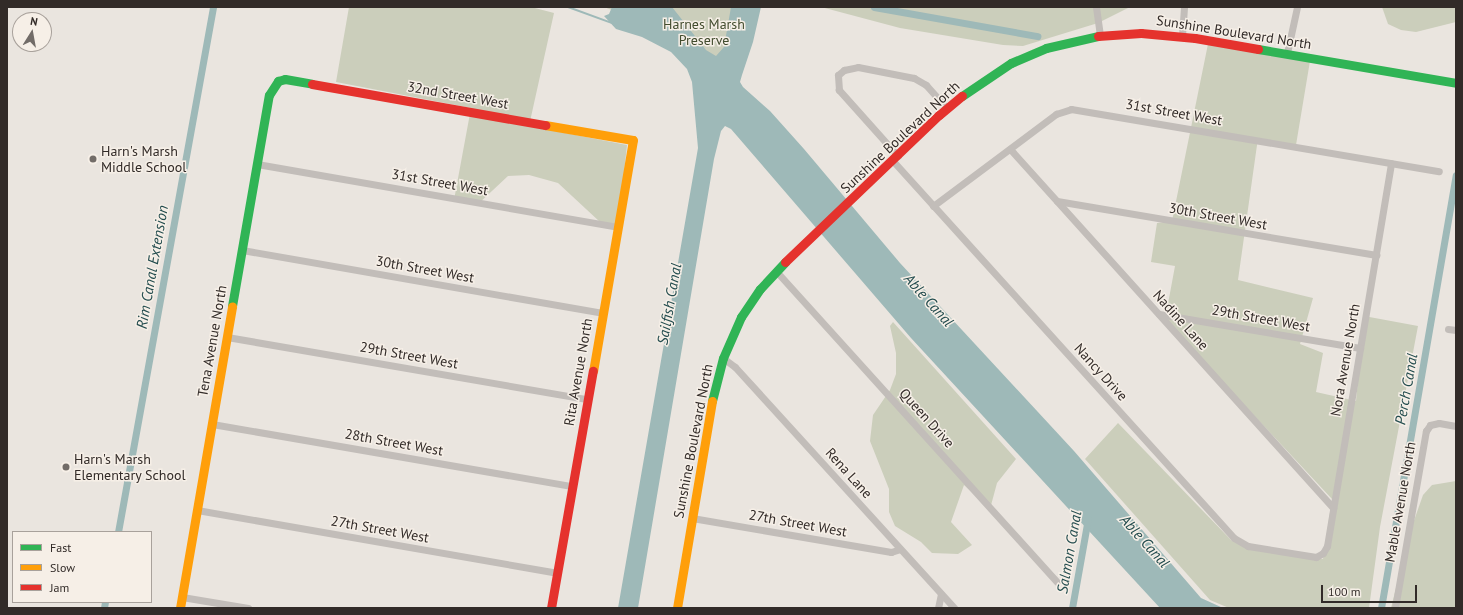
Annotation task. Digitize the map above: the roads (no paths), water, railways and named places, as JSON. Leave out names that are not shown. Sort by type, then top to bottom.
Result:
[{"type":"street","points":[[1096,7],[1100,35]]},
{"type":"street","points":[[1182,36],[1184,7]]},
{"type":"street","points":[[1287,54],[1297,7]]},
{"type":"street","name":"Sunshine Boulevard North","points":[[677,608],[714,390],[723,358],[741,317],[760,289],[776,272],[852,202],[947,108],[979,83],[1029,54],[1065,42],[1100,35],[1141,33],[1182,36],[1456,83]]},
{"type":"street","name":"Nancy Drive","points":[[947,108],[926,85],[914,78],[858,67],[844,70],[838,75],[839,90],[933,206],[1234,538],[1248,546],[1316,557]]},
{"type":"street","name":"32nd Street West","points":[[278,81],[285,79],[633,140]]},
{"type":"street","name":"Tena Avenue North","points":[[180,608],[269,95],[278,81]]},
{"type":"street","name":"31st Street West","points":[[933,206],[1056,114],[1072,109],[1439,171]]},
{"type":"street","name":"Rita Avenue North","points":[[551,608],[633,140]]},
{"type":"street","name":"Nadine Lane","points":[[1010,149],[1333,508]]},
{"type":"street","name":"Nora Avenue North","points":[[1316,557],[1323,553],[1327,546],[1391,163]]},
{"type":"street","name":"31st Street West","points":[[257,164],[618,227]]},
{"type":"street","name":"30th Street West","points":[[1057,201],[1376,255]]},
{"type":"street","name":"30th Street West","points":[[242,250],[603,313]]},
{"type":"street","name":"Queen Drive","points":[[776,272],[1057,582]]},
{"type":"street","name":"29th Street West","points":[[1159,314],[1360,348]]},
{"type":"street","points":[[1448,329],[1456,330]]},
{"type":"street","name":"29th Street West","points":[[227,337],[587,399]]},
{"type":"street","name":"Rena Lane","points":[[723,358],[735,367],[954,608]]},
{"type":"street","name":"Mable Avenue North","points":[[1395,608],[1426,431],[1430,426],[1438,423],[1456,426]]},
{"type":"street","name":"28th Street West","points":[[212,424],[572,486]]},
{"type":"street","name":"27th Street West","points":[[197,510],[557,573]]},
{"type":"street","name":"27th Street West","points":[[692,518],[891,552],[900,548]]},
{"type":"street","points":[[938,608],[941,594]]},
{"type":"street","points":[[182,597],[248,608]]},
{"type":"water","name":"Able Canal","points":[[612,7],[672,7],[706,50],[716,56],[724,47],[731,7],[761,7],[753,42],[740,82],[743,87],[770,111],[900,263],[1074,451],[1201,598],[1223,608],[1160,608],[911,338],[731,129],[725,126],[721,131],[714,159],[638,608],[618,608],[698,148],[692,82],[687,69],[671,52],[642,37],[616,29],[604,16],[609,14]]},
{"type":"waterway","name":"Rim Canal Extension","points":[[118,531],[213,7]]},
{"type":"waterway","points":[[568,7],[612,23]]},
{"type":"waterway","points":[[874,7],[1037,36]]},
{"type":"waterway","name":"Perch Canal","points":[[1381,608],[1456,175]]},
{"type":"waterway","name":"Salmon Canal","points":[[1072,608],[1088,518]]},
{"type":"waterway","name":"Rim Canal Extension","points":[[104,608],[105,603]]},
{"type":"place","name":"Harn's Marsh Middle School","points":[[93,159]]},
{"type":"place","name":"Harn's Marsh Elementary School","points":[[66,467]]},
{"type":"park label","name":"Harnes Marsh Preserve","points":[[704,32]]},
{"type":"water label","name":"Sailfish Canal","points":[[669,304]]}]
